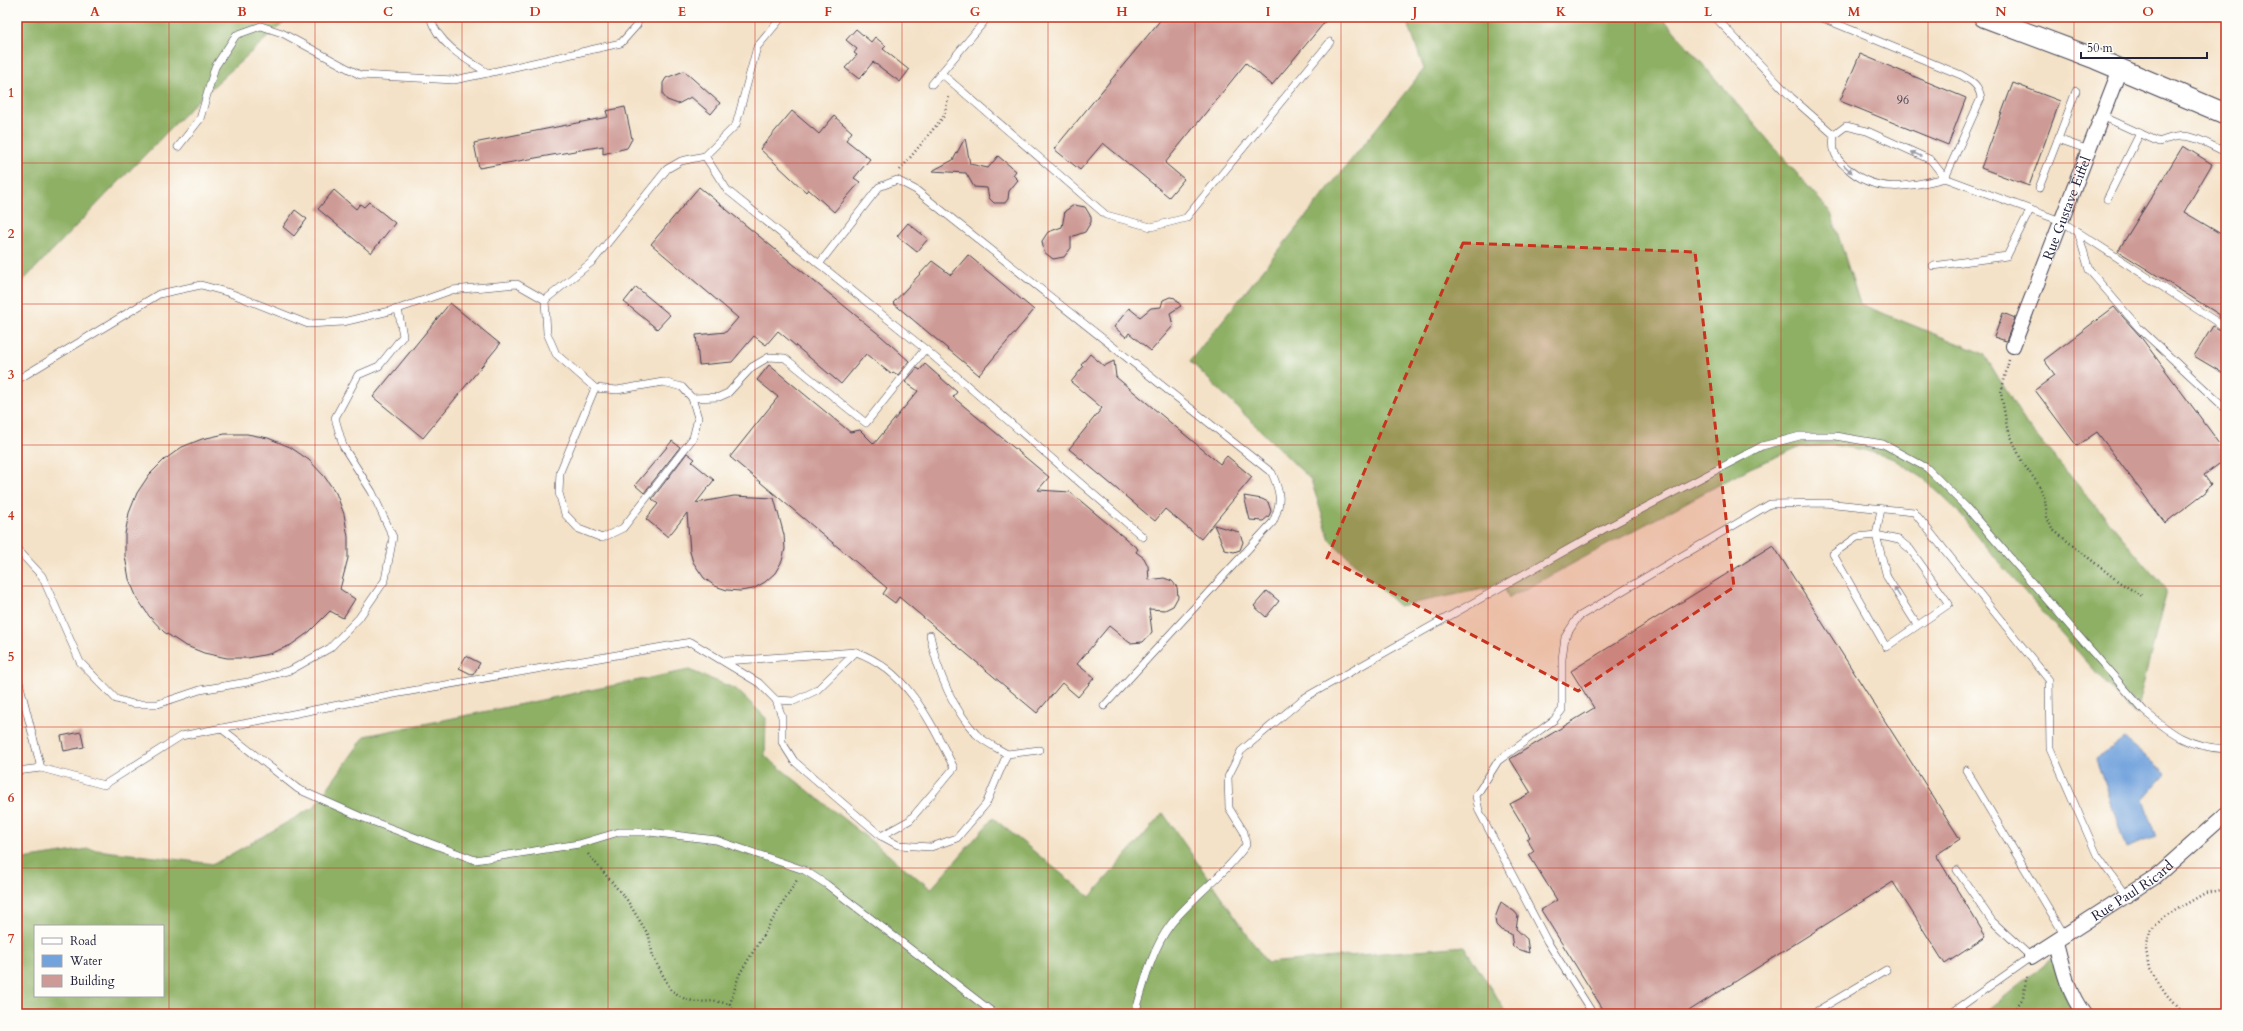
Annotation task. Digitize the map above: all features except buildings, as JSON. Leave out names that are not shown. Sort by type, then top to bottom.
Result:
[{"type":"street","points":[[1984,17],[2120,69],[2226,114]]},
{"type":"street","name":"Rue Gustave Eiffel","points":[[2013,346],[2120,69]]},
{"type":"street","name":"Rue Paul Ricard","points":[[2031,958],[2155,877],[2226,814]]},
{"type":"street","points":[[2060,939],[2064,972],[2076,1004],[2084,1014]]},
{"type":"lane","points":[[430,17],[433,28],[458,55],[488,73]]},
{"type":"lane","points":[[178,147],[200,119],[215,67],[236,35],[261,26],[282,33],[360,75],[454,80],[621,43],[637,25],[639,17]]},
{"type":"lane","points":[[545,300],[593,261],[667,169],[681,161],[705,156],[736,125],[757,47],[782,17]]},
{"type":"lane","points":[[932,84],[988,17]]},
{"type":"lane","points":[[1715,17],[1791,97],[1834,135]]},
{"type":"lane","points":[[1820,17],[1961,75],[1972,81],[1979,89],[1981,98],[1945,178]]},
{"type":"lane","points":[[941,73],[1106,215],[1151,227],[1186,218],[1330,42]]},
{"type":"lane","points":[[2039,188],[2076,91]]},
{"type":"lane","points":[[2102,116],[2159,142],[2175,136],[2186,135],[2226,152]]},
{"type":"lane","points":[[1945,178],[1918,185],[1884,187],[1857,178],[1839,161],[1832,147],[1834,135],[1846,126],[1867,131],[1931,160],[1945,178],[2061,221],[2226,328]]},
{"type":"lane","points":[[2107,200],[2140,133]]},
{"type":"lane","points":[[2058,139],[2089,150]]},
{"type":"lane","points":[[705,156],[727,190],[925,349],[1143,537]]},
{"type":"lane","points":[[819,264],[879,187],[897,180],[916,190],[1272,473],[1279,489],[1280,504],[1273,522],[1104,706]]},
{"type":"lane","points":[[1933,266],[2007,256],[2030,210]]},
{"type":"lane","points":[[2078,232],[2089,270],[2139,328],[2226,409]]},
{"type":"lane","points":[[17,380],[159,294],[201,285],[230,293],[308,324],[343,322],[398,309],[452,290],[517,284],[545,300]]},
{"type":"lane","points":[[545,300],[547,333],[556,354],[595,388],[616,390],[663,382],[682,387],[692,398],[698,418],[693,438],[623,528],[602,538],[579,529],[565,514],[559,492],[560,472],[595,388]]},
{"type":"lane","points":[[17,548],[42,576],[80,662],[116,699],[127,702],[158,704],[200,690],[248,682],[291,670],[330,648],[358,618],[385,580],[393,537],[372,492],[343,446],[335,418],[358,374],[379,366],[403,336],[398,309]]},
{"type":"lane","points":[[692,398],[719,397],[728,393],[752,368],[769,357],[784,358],[866,423],[925,349]]},
{"type":"lane","points":[[1135,1014],[1157,946],[1170,925],[1188,905],[1233,863],[1246,845],[1244,832],[1229,808],[1228,777],[1240,751],[1304,698],[1465,606],[1604,528],[1762,446],[1800,436],[1835,436],[1883,444],[1927,468],[1966,507],[2144,711],[2172,735],[2207,748],[2226,750]]},
{"type":"lane","points":[[1593,1014],[1534,916],[1479,811],[1476,796],[1498,761],[1554,720],[1562,710],[1562,659],[1564,637],[1578,617],[1770,504],[1825,503],[1914,512],[2049,680],[2050,748],[2097,856],[2126,896]]},
{"type":"lane","points":[[1882,509],[1876,536],[1887,577],[1918,625]]},
{"type":"lane","points":[[1876,536],[1899,540],[1910,549],[1949,604],[1886,646],[1833,554],[1858,537],[1876,536]]},
{"type":"lane","points":[[930,635],[936,662],[948,692],[977,734],[1007,754],[1039,750]]},
{"type":"lane","points":[[17,771],[41,768],[104,785],[181,736],[394,694],[691,642],[759,683],[776,700],[782,717],[782,742],[794,761],[881,836],[898,845],[931,847],[957,838],[986,804],[1007,754]]},
{"type":"lane","points":[[724,661],[856,652],[874,659],[907,688],[932,723],[954,768],[910,820],[881,836]]},
{"type":"lane","points":[[776,700],[794,701],[817,690],[856,652]]},
{"type":"lane","points":[[17,674],[41,768]]},
{"type":"lane","points":[[222,728],[298,789],[361,817],[475,860],[579,844],[619,832],[649,832],[716,840],[804,870],[826,884],[995,1014]]},
{"type":"lane","points":[[1966,770],[2060,939]]},
{"type":"lane","points":[[1950,1014],[2031,958],[1992,921],[1957,870]]},
{"type":"lane","points":[[1812,1014],[1886,970]]},
{"type":"path","points":[[897,180],[899,171],[944,116],[950,97],[941,73]]},
{"type":"path","points":[[2013,346],[2000,393],[2007,427],[2022,462],[2039,485],[2045,499],[2046,517],[2052,528],[2119,582],[2142,596]]},
{"type":"path","points":[[579,844],[627,900],[649,936],[653,957],[671,990],[685,999],[696,1002],[715,1001],[730,1004],[737,1014]]},
{"type":"path","points":[[730,1004],[739,975],[804,870]]},
{"type":"path","points":[[2184,1014],[2167,996],[2149,969],[2146,949],[2150,931],[2164,917],[2206,893],[2226,889]]},
{"type":"path","points":[[2012,1014],[2023,998],[2031,958]]},
{"type":"highlighted area","points":[[1463,243],[1695,252],[1734,587],[1578,691],[1327,558]]},
{"type":"green space","points":[[17,17],[290,17],[196,102],[17,287]]},
{"type":"green space","points":[[1406,17],[1662,17],[1831,213],[1860,304],[1984,354],[2027,425],[2167,590],[2135,716],[1993,556],[1956,509],[1923,478],[1894,459],[1864,450],[1832,445],[1799,447],[1750,468],[1509,598],[1503,585],[1399,606],[1330,540],[1311,480],[1190,361],[1424,69]]},
{"type":"green space","points":[[689,670],[736,689],[766,718],[765,756],[931,889],[993,818],[1090,897],[1163,813],[1267,963],[1464,946],[1507,1014],[17,1014],[17,860],[88,849],[214,864],[314,807],[365,736]]},
{"type":"green space","points":[[2053,958],[2066,998],[2077,1014],[1983,1014]]},
{"type":"water","points":[[2124,739],[2166,774],[2143,800],[2156,837],[2126,848],[2096,759]]}]
